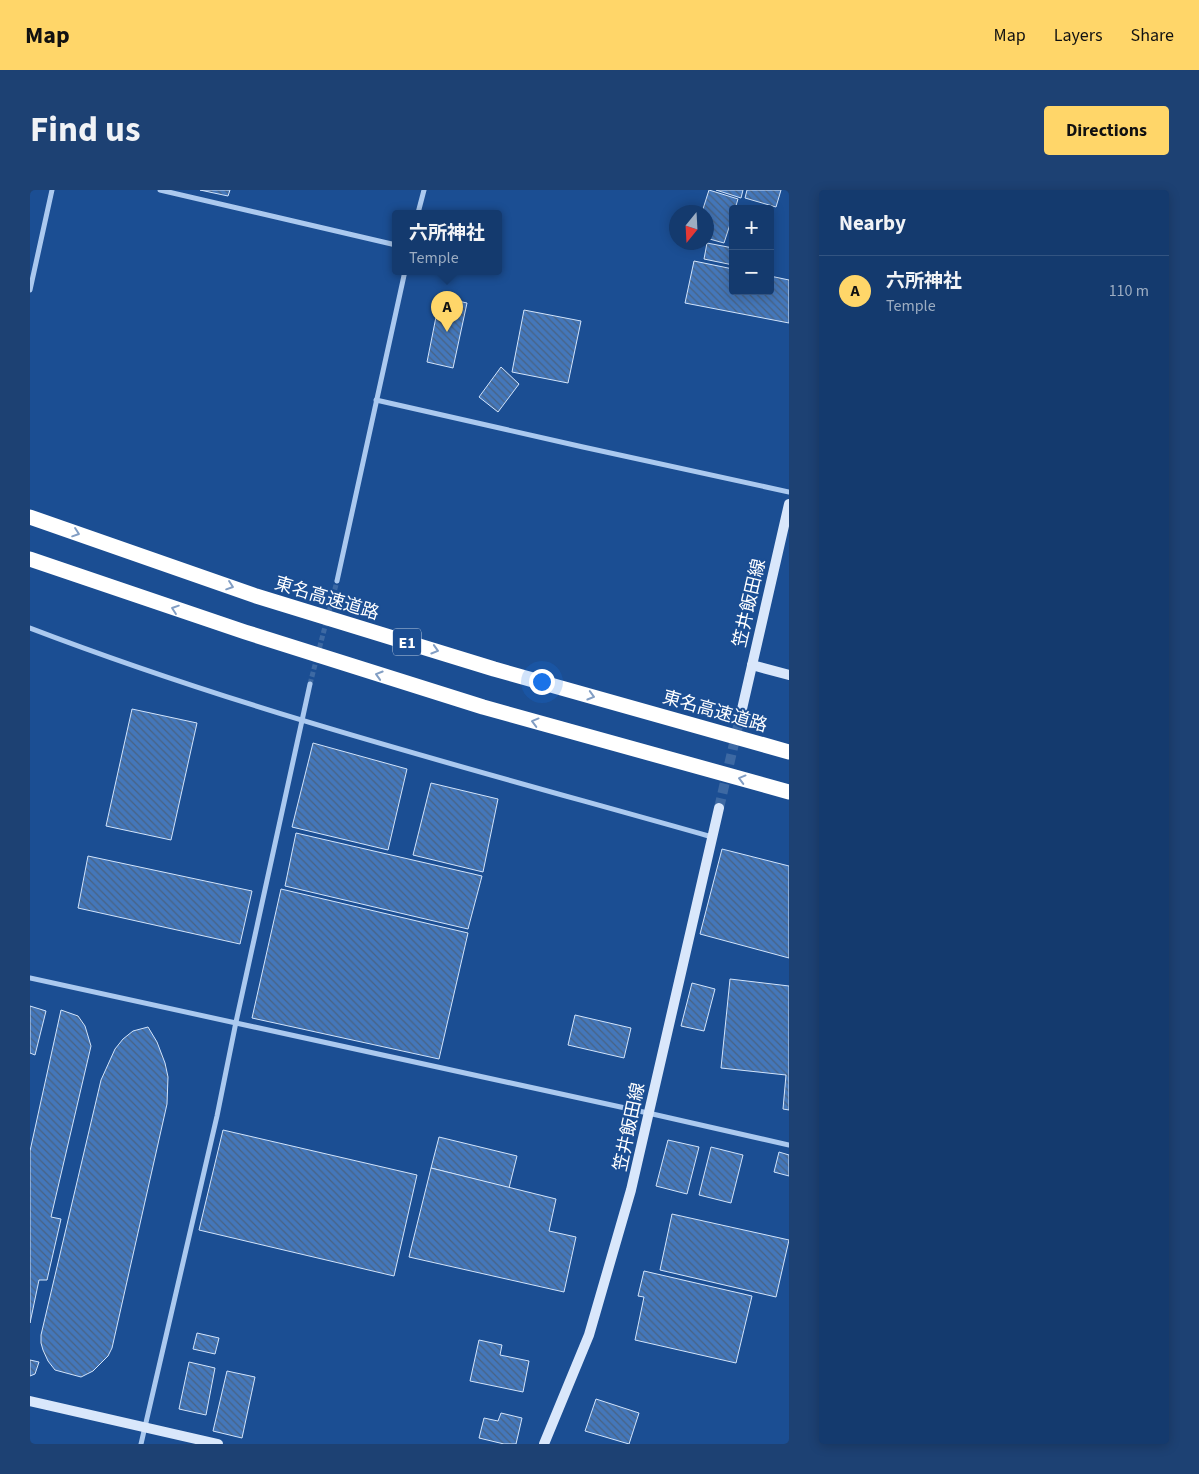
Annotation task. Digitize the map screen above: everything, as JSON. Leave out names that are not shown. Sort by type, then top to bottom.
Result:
[{"type":"highway","name":"東名高速道路","points":[[30,517],[256,596],[494,669],[789,752]]},
{"type":"highway","name":"E1","points":[[30,559],[245,632],[483,707],[789,792]]},
{"type":"main road","name":"笠井飯田線","points":[[742,709],[789,504]]},
{"type":"main road","points":[[752,665],[789,675]]},
{"type":"main road","name":"笠井飯田線","points":[[544,1444],[589,1335],[631,1190],[719,808]]},
{"type":"main road","points":[[30,1401],[218,1444]]},
{"type":"street","points":[[30,290],[52,190]]},
{"type":"street","points":[[160,190],[392,244]]},
{"type":"street","points":[[419,210],[424,190]]},
{"type":"street","points":[[337,581],[404,275]]},
{"type":"street","points":[[376,400],[789,492]]},
{"type":"street","points":[[30,628],[150,672],[302,721],[712,837]]},
{"type":"street","points":[[141,1444],[215,1125],[310,684]]},
{"type":"street","points":[[30,978],[648,1112],[789,1145]]},
{"type":"building","points":[[200,190],[230,190],[228,196]]},
{"type":"building","points":[[709,190],[738,199],[736,205],[729,205],[729,227],[724,243],[714,240],[714,205],[704,205]]},
{"type":"building","points":[[716,190],[743,190],[741,198]]},
{"type":"building","points":[[747,190],[781,190],[776,207],[745,198]]},
{"type":"building","points":[[714,244],[729,247],[729,264],[704,259],[706,250],[714,250]]},
{"type":"building","points":[[694,261],[729,268],[729,295],[774,295],[774,277],[789,280],[789,323],[685,303]]},
{"type":"building","points":[[440,297],[467,303],[453,368],[427,362]]},
{"type":"building","points":[[524,310],[581,321],[568,383],[512,372]]},
{"type":"building","points":[[501,367],[519,384],[498,412],[479,397]]},
{"type":"building","points":[[132,709],[197,723],[171,840],[106,826]]},
{"type":"building","points":[[313,743],[407,769],[388,850],[292,827]]},
{"type":"building","points":[[431,783],[498,799],[483,872],[413,855]]},
{"type":"building","points":[[296,833],[482,876],[468,929],[285,886]]},
{"type":"building","points":[[722,849],[789,866],[789,958],[700,934]]},
{"type":"building","points":[[88,856],[252,891],[240,944],[78,908]]},
{"type":"building","points":[[281,889],[468,933],[439,1059],[252,1018]]},
{"type":"building","points":[[730,979],[789,986],[789,1110],[783,1109],[786,1075],[721,1068]]},
{"type":"building","points":[[692,983],[715,989],[704,1031],[681,1026]]},
{"type":"building","points":[[30,1006],[46,1011],[35,1055],[30,1053]]},
{"type":"building","points":[[61,1010],[78,1016],[85,1026],[91,1046],[51,1217],[61,1219],[47,1280],[39,1280],[30,1323],[30,1151]]},
{"type":"building","points":[[575,1015],[631,1028],[624,1058],[568,1045]]},
{"type":"building","points":[[148,1027],[157,1042],[165,1063],[168,1077],[167,1104],[112,1348],[108,1356],[93,1371],[81,1377],[55,1370],[43,1350],[41,1335],[101,1080],[115,1049],[123,1039],[133,1031]]},
{"type":"building","points":[[223,1130],[417,1175],[394,1276],[199,1230]]},
{"type":"building","points":[[439,1137],[517,1156],[509,1188],[431,1168]]},
{"type":"building","points":[[668,1140],[699,1147],[687,1194],[656,1186]]},
{"type":"building","points":[[711,1147],[743,1155],[731,1203],[699,1195]]},
{"type":"building","points":[[779,1152],[789,1155],[789,1176],[774,1172]]},
{"type":"building","points":[[431,1168],[556,1199],[549,1231],[576,1237],[564,1292],[409,1257]]},
{"type":"building","points":[[672,1214],[789,1240],[776,1297],[660,1270]]},
{"type":"building","points":[[644,1271],[752,1296],[736,1363],[635,1340],[644,1297],[638,1296]]},
{"type":"building","points":[[197,1333],[219,1338],[215,1354],[193,1349]]},
{"type":"building","points":[[479,1340],[502,1345],[500,1355],[529,1361],[523,1392],[470,1381]]},
{"type":"building","points":[[30,1360],[39,1362],[35,1374],[30,1376]]},
{"type":"building","points":[[189,1362],[215,1368],[206,1415],[179,1409]]},
{"type":"building","points":[[227,1371],[255,1377],[242,1438],[213,1431]]},
{"type":"building","points":[[596,1399],[639,1413],[629,1444],[585,1431]]},
{"type":"building","points":[[501,1413],[522,1418],[516,1444],[504,1444],[479,1438],[484,1418],[498,1421]]},
{"type":"tunnel","points":[[310,684],[337,581]]},
{"type":"tunnel","points":[[719,808],[742,709]]},
{"type":"place","name":"六所神社","points":[[447,332]]}]
